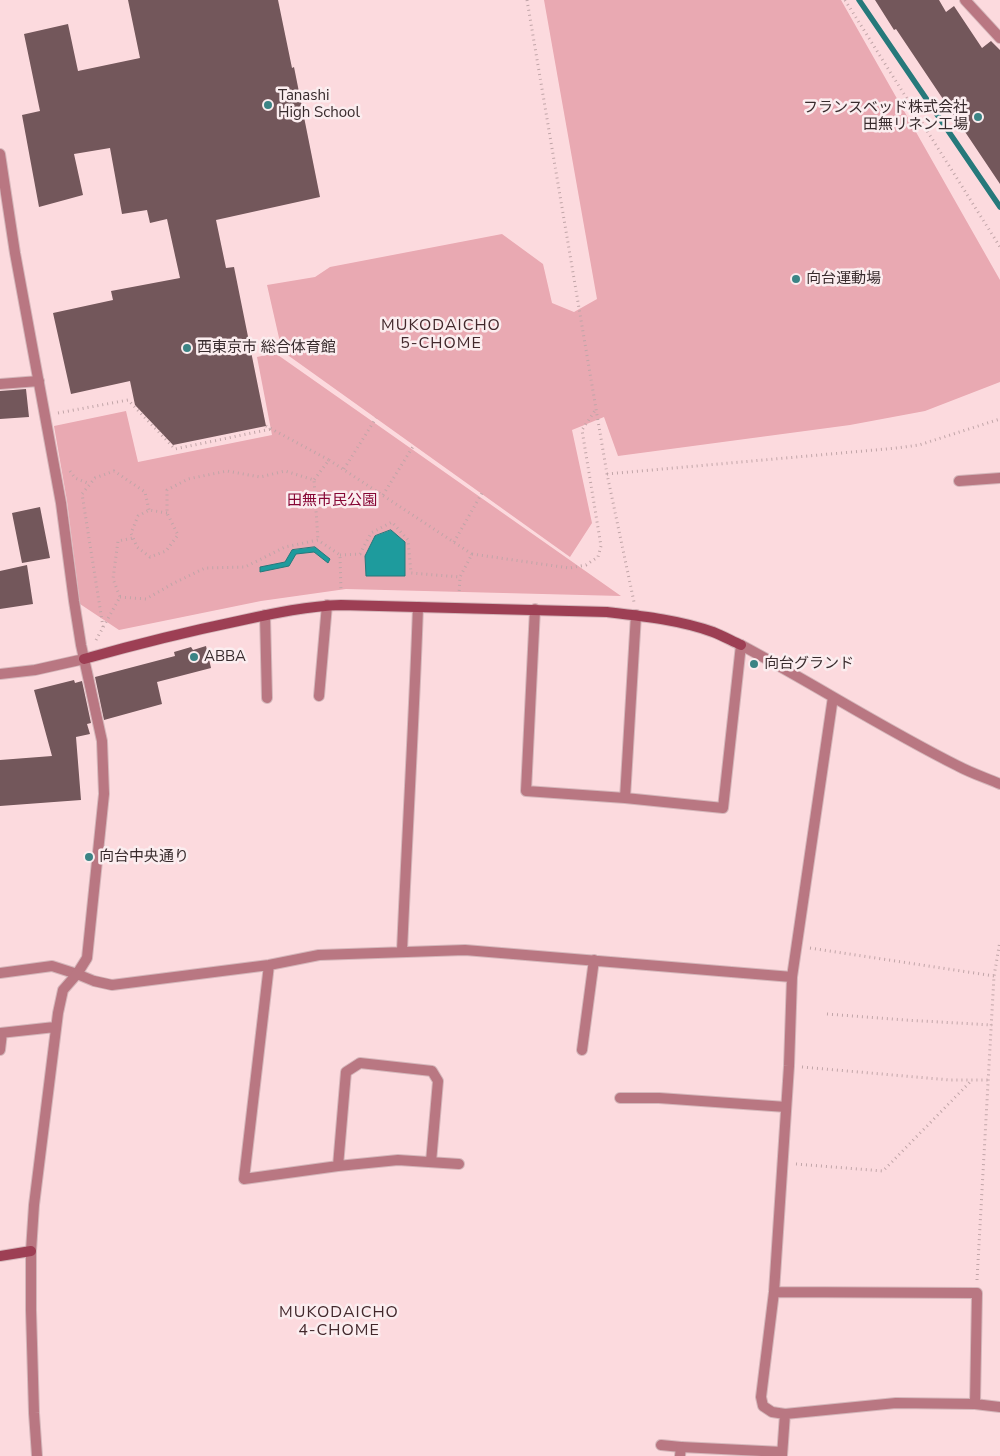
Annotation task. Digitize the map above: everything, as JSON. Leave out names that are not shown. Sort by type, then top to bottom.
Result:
[{"type":"street","points":[[965,0],[1000,38]]},
{"type":"street","points":[[0,154],[15,253],[61,503],[74,602],[102,741],[104,794],[87,958],[63,990],[56,1027],[34,1205],[31,1251],[31,1310],[37,1456]]},
{"type":"street","points":[[0,384],[39,381]]},
{"type":"street","points":[[958,481],[1000,478]]},
{"type":"street","points":[[0,674],[35,670],[191,631],[265,615],[327,605],[607,612],[636,615],[680,623],[713,632],[784,668],[959,767],[1000,784]]},
{"type":"street","points":[[319,696],[327,605]]},
{"type":"street","points":[[402,951],[418,607]]},
{"type":"street","points":[[536,610],[526,790],[722,808],[741,645]]},
{"type":"street","points":[[265,615],[267,698]]},
{"type":"street","points":[[625,798],[636,615]]},
{"type":"street","points":[[833,697],[792,977],[789,1066],[774,1292],[761,1397],[763,1406],[772,1412],[785,1414],[896,1403],[974,1404],[1000,1407]]},
{"type":"street","points":[[0,973],[52,966],[94,981],[112,985],[269,965],[319,955],[465,950],[792,977]]},
{"type":"street","points":[[582,1050],[594,960]]},
{"type":"street","points":[[269,965],[244,1179],[398,1160],[459,1164]]},
{"type":"street","points":[[0,1050],[1,1033],[56,1027]]},
{"type":"street","points":[[338,1166],[346,1072],[360,1063],[432,1071],[438,1082],[431,1162]]},
{"type":"street","points":[[620,1098],[659,1098],[786,1107]]},
{"type":"street","points":[[0,1256],[31,1251]]},
{"type":"street","points":[[774,1292],[977,1293],[974,1404]]},
{"type":"street","points":[[662,1446],[680,1451],[782,1454],[785,1414]]},
{"type":"path","points":[[527,0],[607,474],[636,615]]},
{"type":"path","points":[[845,0],[1000,247]]},
{"type":"path","points":[[45,416],[128,400],[175,449],[271,429]]},
{"type":"path","points":[[266,426],[330,460],[472,554],[568,568],[586,565],[598,557],[601,546],[582,430],[596,409]]},
{"type":"path","points":[[344,469],[376,418]]},
{"type":"path","points":[[607,474],[896,448],[919,444],[1000,419]]},
{"type":"path","points":[[383,495],[414,445]]},
{"type":"path","points":[[318,540],[314,480],[330,460]]},
{"type":"path","points":[[103,627],[82,494],[95,478],[114,471],[146,492],[150,510]]},
{"type":"path","points":[[167,513],[150,510],[138,516],[131,533],[137,547],[150,557],[166,551],[178,535],[167,513],[168,490],[188,479],[227,471],[260,477],[285,471],[314,480]]},
{"type":"path","points":[[454,542],[482,493]]},
{"type":"path","points":[[120,597],[146,599],[205,568],[245,567],[284,547],[318,540],[340,555],[360,554],[371,533],[392,522],[408,540],[410,573],[460,577]]},
{"type":"path","points":[[120,597],[113,579],[118,541],[133,538]]},
{"type":"path","points":[[458,608],[460,577],[472,554]]},
{"type":"path","points":[[340,555],[341,605]]},
{"type":"path","points":[[96,640],[120,597]]},
{"type":"path","points":[[977,1293],[994,976],[1000,941]]},
{"type":"path","points":[[797,945],[994,976]]},
{"type":"path","points":[[827,1014],[992,1025]]},
{"type":"path","points":[[789,1066],[950,1080],[988,1080]]},
{"type":"path","points":[[782,1163],[883,1171],[972,1080]]},
{"type":"green space","name":"向台運動場","points":[[544,0],[841,0],[1000,280],[1000,382],[925,411],[850,425],[618,456],[604,417],[572,430],[592,523],[570,557],[282,351],[267,285],[315,277],[330,267],[502,234],[543,264],[552,303],[574,312],[597,299]]},
{"type":"green space","name":"田無市民公園","points":[[275,353],[621,596],[346,589],[261,601],[119,630],[80,604],[67,501],[54,426],[126,411],[138,462],[272,435],[257,357]]},
{"type":"water","points":[[391,530],[405,542],[405,576],[366,576],[365,556],[375,536]]},
{"type":"water","points":[[315,547],[330,559],[328,563],[314,552],[296,554],[289,566],[260,572],[260,567],[285,562],[292,550]]},
{"type":"building","points":[[128,0],[278,0],[292,68],[294,67],[320,197],[216,220],[226,268],[234,267],[266,426],[173,445],[135,405],[130,381],[71,394],[53,313],[113,300],[111,291],[180,278],[167,219],[150,223],[147,210],[122,214],[110,148],[74,154],[83,195],[39,207],[22,115],[40,111],[24,34],[68,24],[78,71],[140,58]]},
{"type":"building","name":"フランスベッド株式会社 田無リネン工場","points":[[875,0],[939,0],[946,12],[954,6],[982,48],[991,41],[1000,50],[1000,184],[896,29],[894,30]]},
{"type":"building","points":[[26,389],[29,417],[0,419],[0,391]]},
{"type":"building","points":[[40,507],[50,558],[22,563],[12,513]]},
{"type":"building","points":[[27,565],[33,604],[0,609],[0,571]]},
{"type":"building","points":[[206,646],[211,668],[157,682],[162,704],[104,720],[95,677],[175,656],[174,652],[191,647],[193,650]]},
{"type":"building","points":[[74,680],[75,683],[82,681],[91,723],[87,724],[90,734],[76,737],[81,800],[0,806],[0,760],[52,756],[34,690]]},
{"type":"waterway","points":[[859,0],[1000,207]]},
{"type":"place","name":"Tanashi High School","points":[[268,105]]},
{"type":"place","name":"フランスベッド株式会社 田無リネン工場","points":[[978,117]]},
{"type":"place","name":"向台運動場","points":[[796,279]]},
{"type":"place","name":"西東京市 総合体育館","points":[[187,348]]},
{"type":"place","name":"ABBA","points":[[194,657]]},
{"type":"place","name":"向台グランド","points":[[754,664]]},
{"type":"place","name":"向台中央通り","points":[[89,857]]},
{"type":"district","name":"MUKODAICHO 5-CHOME","points":[[441,335]]},
{"type":"district","name":"MUKODAICHO 4-CHOME","points":[[339,1322]]}]
